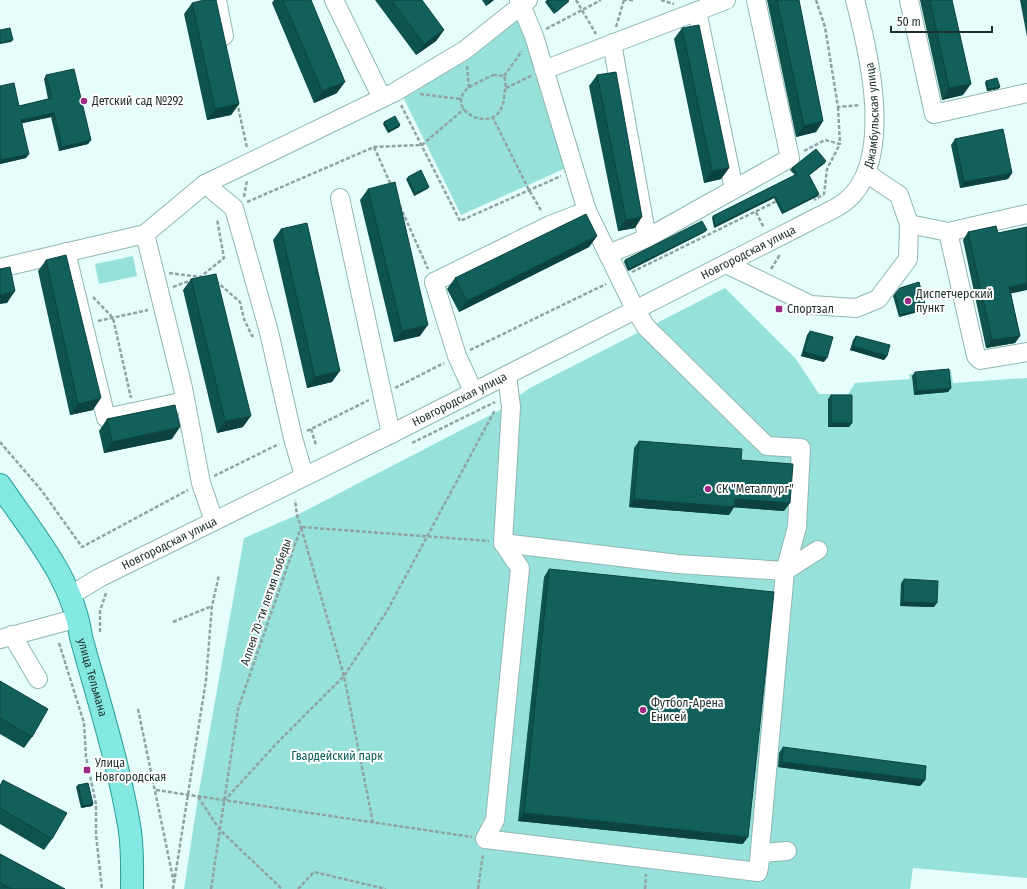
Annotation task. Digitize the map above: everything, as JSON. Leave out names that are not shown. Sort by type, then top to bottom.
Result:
[{"type":"main road","name":"улица Тельмана","points":[[0,485],[41,544],[71,595],[116,764],[129,825],[132,859],[132,889]]},
{"type":"street","points":[[217,0],[227,54]]},
{"type":"street","points":[[334,0],[388,95]]},
{"type":"street","points":[[544,70],[726,0]]},
{"type":"street","points":[[608,254],[647,238],[790,158],[756,0]]},
{"type":"street","name":"Джамбульская улица","points":[[846,201],[866,173],[871,158],[875,128],[874,104],[862,24],[856,0]]},
{"type":"street","points":[[910,0],[934,114],[1027,93]]},
{"type":"street","points":[[0,268],[145,234],[205,184],[388,95],[465,50],[523,2],[587,211],[635,309],[646,327],[767,446],[801,448],[797,527],[785,571],[761,853],[758,872],[485,839],[495,820],[520,568],[503,543],[511,407],[507,375]]},
{"type":"street","points":[[697,11],[734,190]]},
{"type":"street","points":[[608,45],[647,238]]},
{"type":"street","points":[[726,264],[811,305],[856,308],[878,299],[908,259],[909,224],[899,194],[866,173]]},
{"type":"street","points":[[205,184],[234,208],[269,332],[292,438],[304,476]]},
{"type":"street","points":[[340,198],[391,434]]},
{"type":"street","name":"Новгородская улица","points":[[71,595],[99,578],[391,434],[473,391],[726,264],[768,231],[846,201]]},
{"type":"street","points":[[473,391],[458,356],[434,282],[550,225],[587,211]]},
{"type":"street","points":[[909,224],[948,232],[1027,214]]},
{"type":"street","points":[[948,232],[976,356],[980,360],[1027,352]]},
{"type":"street","points":[[145,234],[185,401],[201,483],[214,521]]},
{"type":"street","points":[[66,252],[85,324],[106,418],[185,401]]},
{"type":"street","points":[[503,543],[678,564],[785,571],[818,550]]},
{"type":"street","points":[[38,679],[6,637],[78,618]]},
{"type":"street","points":[[761,853],[788,851]]},
{"type":"path","points":[[576,0],[582,11],[608,45]]},
{"type":"path","points":[[504,76],[493,75],[466,90],[462,99],[464,110],[478,119],[488,119],[497,115],[504,105],[506,88],[504,76],[534,36],[601,0]]},
{"type":"path","points":[[608,45],[624,0],[634,0]]},
{"type":"path","points":[[810,202],[824,194],[827,169],[840,144],[838,107],[825,27],[816,0]]},
{"type":"path","points":[[465,50],[469,88]]},
{"type":"path","points":[[506,88],[544,70]]},
{"type":"path","points":[[388,95],[462,99]]},
{"type":"path","points":[[388,95],[422,145],[460,221],[575,170]]},
{"type":"path","points":[[838,107],[874,104]]},
{"type":"path","points":[[243,203],[374,147],[422,145],[464,110]]},
{"type":"path","points":[[492,116],[529,190],[550,225]]},
{"type":"path","points":[[790,158],[825,140],[840,144]]},
{"type":"path","points":[[374,147],[393,190]]},
{"type":"path","points":[[0,442],[42,491],[82,548],[201,483],[783,198]]},
{"type":"path","points":[[399,204],[434,282]]},
{"type":"path","points":[[756,212],[768,231],[779,256],[763,282]]},
{"type":"path","points":[[85,324],[113,318],[160,300],[202,277],[224,258],[217,219]]},
{"type":"path","points":[[151,260],[170,273],[208,278]]},
{"type":"path","points":[[215,280],[240,302],[244,319],[252,336],[269,332]]},
{"type":"path","points":[[113,318],[132,399]]},
{"type":"path","points":[[224,801],[283,736],[344,676],[387,611],[500,399]]},
{"type":"path","points":[[311,429],[316,445]]},
{"type":"path","name":"Аллея 70-ти летия победы","points":[[211,889],[238,709],[301,527],[296,515],[295,500]]},
{"type":"path","points":[[373,823],[344,676],[301,527],[503,543]]},
{"type":"path","points":[[173,889],[206,680],[212,606],[219,576]]},
{"type":"path","points":[[100,632],[100,611],[106,593]]},
{"type":"path","points":[[173,622],[212,606]]},
{"type":"path","points":[[59,643],[84,723],[86,757],[96,804],[96,835],[102,889]]},
{"type":"path","points":[[138,709],[156,790],[174,883]]},
{"type":"path","points":[[156,790],[224,801],[342,816],[373,823],[485,839],[478,889]]},
{"type":"path","points":[[198,797],[220,830],[282,889]]},
{"type":"path","points":[[298,889],[314,872],[386,889]]},
{"type":"green space","points":[[521,19],[566,168],[461,215],[403,97]]},
{"type":"green space","points":[[133,256],[137,276],[99,284],[95,264]]},
{"type":"green space","name":"Гвардейский парк","points":[[725,288],[796,359],[819,394],[848,394],[855,383],[910,379],[909,374],[951,370],[953,383],[1027,378],[1027,878],[913,868],[910,889],[184,889],[198,797],[244,538],[297,515],[502,409],[528,389]]},
{"type":"building","points":[[204,0],[216,0],[239,104],[215,109],[192,3]]},
{"type":"building","points":[[283,0],[311,0],[345,82],[322,91]]},
{"type":"building","points":[[391,0],[422,0],[444,30],[424,44]]},
{"type":"building","points":[[547,0],[567,0],[569,1],[556,12]]},
{"type":"building","points":[[777,0],[799,0],[823,121],[804,126]]},
{"type":"building","points":[[930,0],[952,0],[971,84],[949,88]]},
{"type":"building","points":[[699,25],[729,168],[712,171],[682,28]]},
{"type":"building","points":[[10,28],[13,40],[0,43],[0,30]]},
{"type":"building","points":[[74,69],[91,140],[62,147],[54,113],[21,120],[29,154],[1,160],[0,86],[14,83],[19,106],[52,98],[46,75]]},
{"type":"building","points":[[616,72],[642,217],[626,220],[597,75]]},
{"type":"building","points":[[997,78],[1000,87],[988,89],[986,81]]},
{"type":"building","points":[[395,116],[400,125],[389,131],[384,122]]},
{"type":"building","points":[[1003,129],[1012,173],[964,182],[955,139]]},
{"type":"building","points":[[816,149],[826,161],[809,175],[819,194],[784,212],[775,196],[715,226],[713,216],[797,174],[792,168]]},
{"type":"building","points":[[421,170],[429,187],[415,194],[408,177]]},
{"type":"building","points":[[395,182],[428,325],[402,331],[368,189]]},
{"type":"building","points":[[586,214],[597,236],[467,301],[455,278]]},
{"type":"building","points":[[702,221],[707,230],[629,269],[625,260]]},
{"type":"building","points":[[307,223],[340,371],[315,377],[281,229]]},
{"type":"building","points":[[996,226],[998,233],[1027,227],[1027,283],[1009,287],[1020,336],[992,340],[968,232]]},
{"type":"building","points":[[66,255],[101,398],[78,404],[46,260]]},
{"type":"building","points":[[10,267],[15,291],[0,295],[0,269]]},
{"type":"building","points":[[216,274],[251,416],[225,421],[191,279]]},
{"type":"building","name":"Диспетчерский пункт","points":[[919,282],[926,308],[900,315],[895,294],[900,288]]},
{"type":"building","points":[[810,331],[833,337],[827,358],[804,352]]},
{"type":"building","points":[[856,336],[890,345],[887,356],[853,346]]},
{"type":"building","points":[[949,369],[951,388],[917,391],[915,372]]},
{"type":"building","points":[[831,395],[852,395],[852,423],[831,423]]},
{"type":"building","points":[[175,405],[180,427],[112,442],[107,419]]},
{"type":"building","name":"СК \"Металлург\"","points":[[639,441],[742,449],[741,460],[793,464],[790,503],[735,499],[734,507],[634,499]]},
{"type":"building","name":"Футбол-Арена Енисей","points":[[549,569],[774,592],[748,837],[524,813]]},
{"type":"building","points":[[904,579],[938,581],[937,603],[903,602]]},
{"type":"building","points":[[0,681],[48,709],[32,737],[0,718]]},
{"type":"building","points":[[783,747],[926,766],[925,780],[782,762]]},
{"type":"building","points":[[3,780],[67,813],[52,839],[0,808],[0,786]]},
{"type":"building","points":[[88,783],[93,804],[83,806],[78,785]]},
{"type":"building","points":[[0,854],[65,889],[12,889],[0,883]]},
{"type":"place","name":"Детский сад №292","points":[[84,101]]},
{"type":"place","name":"Диспетчерский пункт","points":[[908,301]]},
{"type":"place","name":"Спортзал","points":[[779,309]]},
{"type":"place","name":"СК \"Металлург\"","points":[[708,489]]},
{"type":"place","name":"Футбол-Арена Енисей","points":[[643,710]]},
{"type":"place","name":"Улица Новгородская","points":[[87,770]]}]
